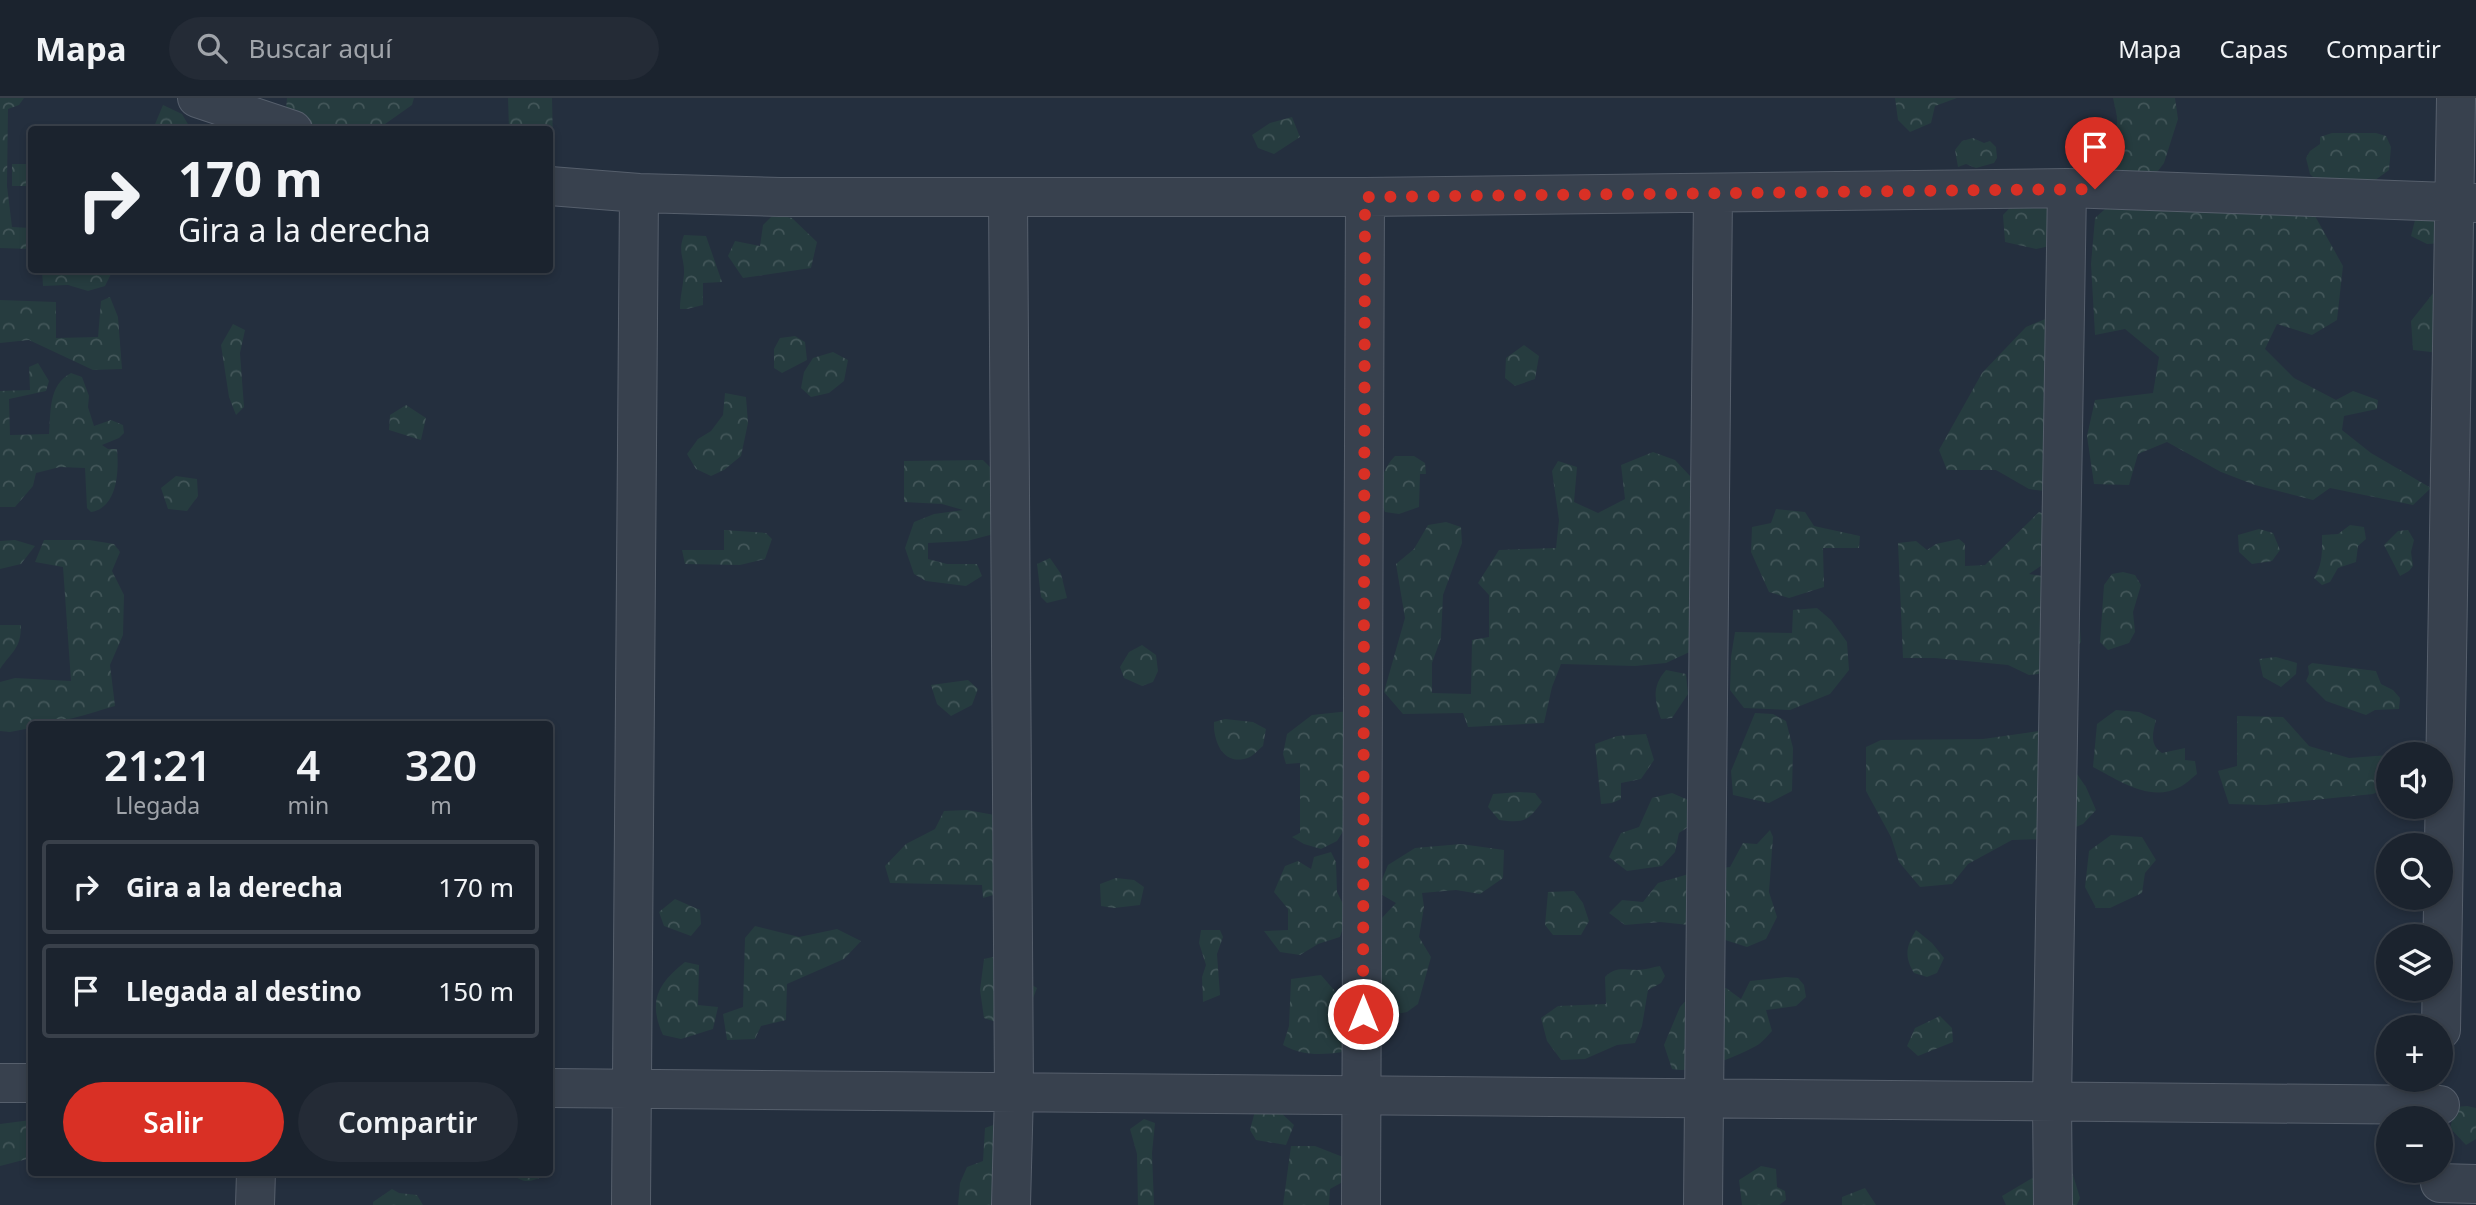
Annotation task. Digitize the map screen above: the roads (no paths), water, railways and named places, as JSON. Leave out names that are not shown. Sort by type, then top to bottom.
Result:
[{"type":"street","points":[[198,98],[281,126]]},
{"type":"street","points":[[2442,1015],[2461,713],[2466,202],[2456,98]]},
{"type":"street","points":[[553,186],[639,193],[779,197],[1365,197],[2067,188],[2466,202]]},
{"type":"street","points":[[2053,1205],[2052,1102],[2067,188]]},
{"type":"street","points":[[631,1205],[639,193]]},
{"type":"street","points":[[1703,1205],[1713,194]]},
{"type":"street","points":[[1008,197],[1014,1093],[1011,1205]]},
{"type":"street","points":[[1361,1205],[1365,197]]},
{"type":"street","points":[[0,1083],[28,1083]]},
{"type":"street","points":[[553,1088],[2052,1102],[2440,1101]]},
{"type":"street","points":[[255,1205],[256,1176]]}]
